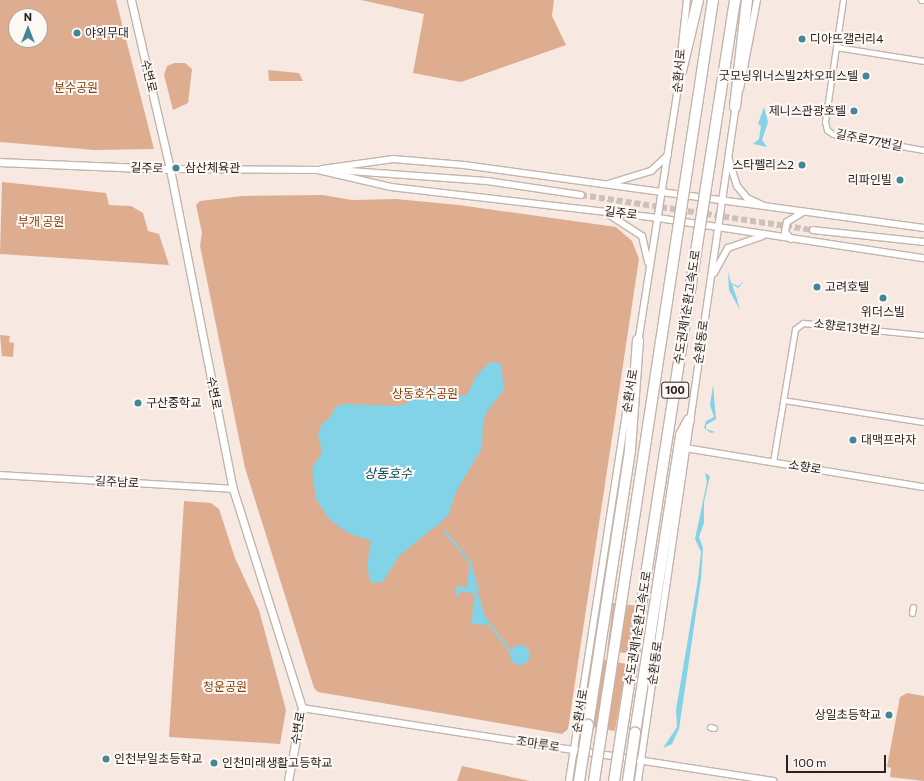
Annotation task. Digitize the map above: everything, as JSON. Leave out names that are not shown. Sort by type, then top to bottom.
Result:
[{"type":"highway","points":[[681,71],[693,31],[698,0]]},
{"type":"highway","name":"수도권제1순환고속도로","points":[[594,781],[713,0]]},
{"type":"highway","name":"수도권제1순환고속도로","points":[[614,781],[735,0]]},
{"type":"highway","points":[[735,107],[736,71],[747,0]]},
{"type":"highway","points":[[580,781],[624,486],[638,340]]},
{"type":"highway","points":[[628,781],[681,435],[689,420]]},
{"type":"main road","name":"수변로","points":[[131,0],[170,168],[233,489],[302,708],[288,781]]},
{"type":"main road","name":"길주로","points":[[0,162],[170,168]]},
{"type":"street","name":"순환서로","points":[[568,781],[649,267],[663,193],[681,71],[687,0]]},
{"type":"street","name":"순환동로","points":[[638,781],[735,107],[746,73],[758,0]]},
{"type":"street","name":"길주로77번길","points":[[844,0],[836,47],[827,130],[833,134],[924,150]]},
{"type":"street","points":[[836,47],[924,61]]},
{"type":"street","points":[[606,185],[651,171],[668,155]]},
{"type":"street","points":[[728,155],[737,186],[747,198],[768,207]]},
{"type":"street","name":"길주로","points":[[318,170],[393,159],[606,185],[924,228]]},
{"type":"street","name":"길주로","points":[[170,168],[392,172],[581,195]]},
{"type":"street","name":"길주로","points":[[318,170],[391,187],[658,218],[924,258]]},
{"type":"street","points":[[602,211],[627,224],[642,236],[649,267]]},
{"type":"street","points":[[791,239],[785,232],[787,222],[802,212]]},
{"type":"street","points":[[813,230],[924,242]]},
{"type":"street","points":[[708,294],[718,261],[728,248],[765,235]]},
{"type":"street","name":"소향로13번길","points":[[773,462],[795,329],[803,323],[924,335]]},
{"type":"street","points":[[783,400],[924,422]]},
{"type":"street","name":"소향로","points":[[685,448],[924,487]]},
{"type":"street","name":"길주남로","points":[[0,476],[233,489]]},
{"type":"street","name":"조마루로","points":[[302,708],[641,759],[773,781]]},
{"type":"green space","name":"분수공원","points":[[0,0],[116,0],[154,149],[94,150],[0,142]]},
{"type":"green space","points":[[361,0],[554,0],[552,16],[566,45],[461,82],[413,73],[424,14]]},
{"type":"green space","points":[[174,63],[185,63],[192,69],[188,103],[173,110],[164,75],[167,66]]},
{"type":"green space","points":[[268,70],[299,73],[303,81],[269,81]]},
{"type":"green space","name":"부개 공원","points":[[2,182],[106,193],[109,205],[131,206],[143,213],[148,231],[159,234],[169,265],[0,254]]},
{"type":"green space","name":"상동호수공원","points":[[323,195],[352,200],[396,199],[459,205],[616,227],[632,241],[639,259],[568,729],[562,734],[318,692],[314,688],[245,468],[200,246],[202,233],[196,205],[200,201],[242,196]]},
{"type":"green space","points":[[0,335],[10,336],[9,342],[14,343],[13,357],[2,356]]},
{"type":"green space","name":"청운공원","points":[[184,501],[211,503],[219,509],[235,558],[259,610],[286,710],[280,744],[169,737]]},
{"type":"green space","points":[[613,603],[636,606],[630,653],[607,651]]},
{"type":"green space","points":[[604,660],[627,664],[615,731],[592,727]]},
{"type":"green space","points":[[907,693],[924,696],[924,781],[890,777],[891,768],[887,767],[900,697]]},
{"type":"green space","points":[[462,766],[530,781],[457,781]]},
{"type":"water","points":[[764,107],[768,122],[762,140],[767,147],[753,144],[759,139],[761,126],[758,124]]},
{"type":"water","points":[[728,272],[731,283],[738,286],[744,281],[738,288],[732,284],[737,299],[741,291],[737,300],[740,310],[729,290]]},
{"type":"water","name":"상동호수","points":[[490,362],[501,364],[504,390],[488,410],[483,422],[482,448],[456,492],[448,516],[399,556],[383,582],[371,583],[367,567],[371,541],[348,533],[329,519],[316,499],[312,468],[322,452],[318,435],[322,424],[331,417],[335,407],[344,404],[398,406],[407,403],[422,388],[437,387],[458,396],[467,395],[477,375]]},
{"type":"water","points":[[713,385],[716,419],[706,425],[706,429],[715,432],[711,433],[704,428],[706,421],[714,417],[710,405]]},
{"type":"water","points":[[705,473],[710,476],[704,502],[704,523],[699,537],[703,548],[701,579],[679,729],[672,744],[663,748],[677,727],[676,710],[698,579],[701,552],[695,539],[707,482]]},
{"type":"water","points":[[470,562],[480,608],[489,623],[484,625],[471,624],[475,594],[460,591],[459,596],[455,595],[457,586],[467,587]]},
{"type":"water","points":[[520,645],[527,648],[530,655],[527,662],[520,665],[513,662],[510,655],[513,648]]},
{"type":"waterway","points":[[444,531],[470,562],[478,592]]},
{"type":"waterway","points":[[478,596],[484,617],[511,652]]},
{"type":"tunnel","points":[[581,195],[813,230]]},
{"type":"place","name":"야외무대","points":[[77,33]]},
{"type":"place","name":"디아뜨갤러리4","points":[[802,39]]},
{"type":"place","name":"굿모닝위너스빌2차오피스텔","points":[[866,76]]},
{"type":"place","name":"제니스관광호텔","points":[[854,111]]},
{"type":"place","name":"스타펠리스2","points":[[802,165]]},
{"type":"place","name":"삼산체육관","points":[[176,168]]},
{"type":"place","name":"리파인빌","points":[[900,180]]},
{"type":"place","name":"고려호텔","points":[[817,287]]},
{"type":"place","name":"위더스빌","points":[[883,298]]},
{"type":"place","name":"구산중학교","points":[[138,403]]},
{"type":"place","name":"대맥프라자","points":[[853,440]]},
{"type":"place","name":"상일초등학교","points":[[889,715]]},
{"type":"place","name":"인천부일초등학교","points":[[106,759]]},
{"type":"place","name":"인천미래생활고등학교","points":[[214,763]]}]
